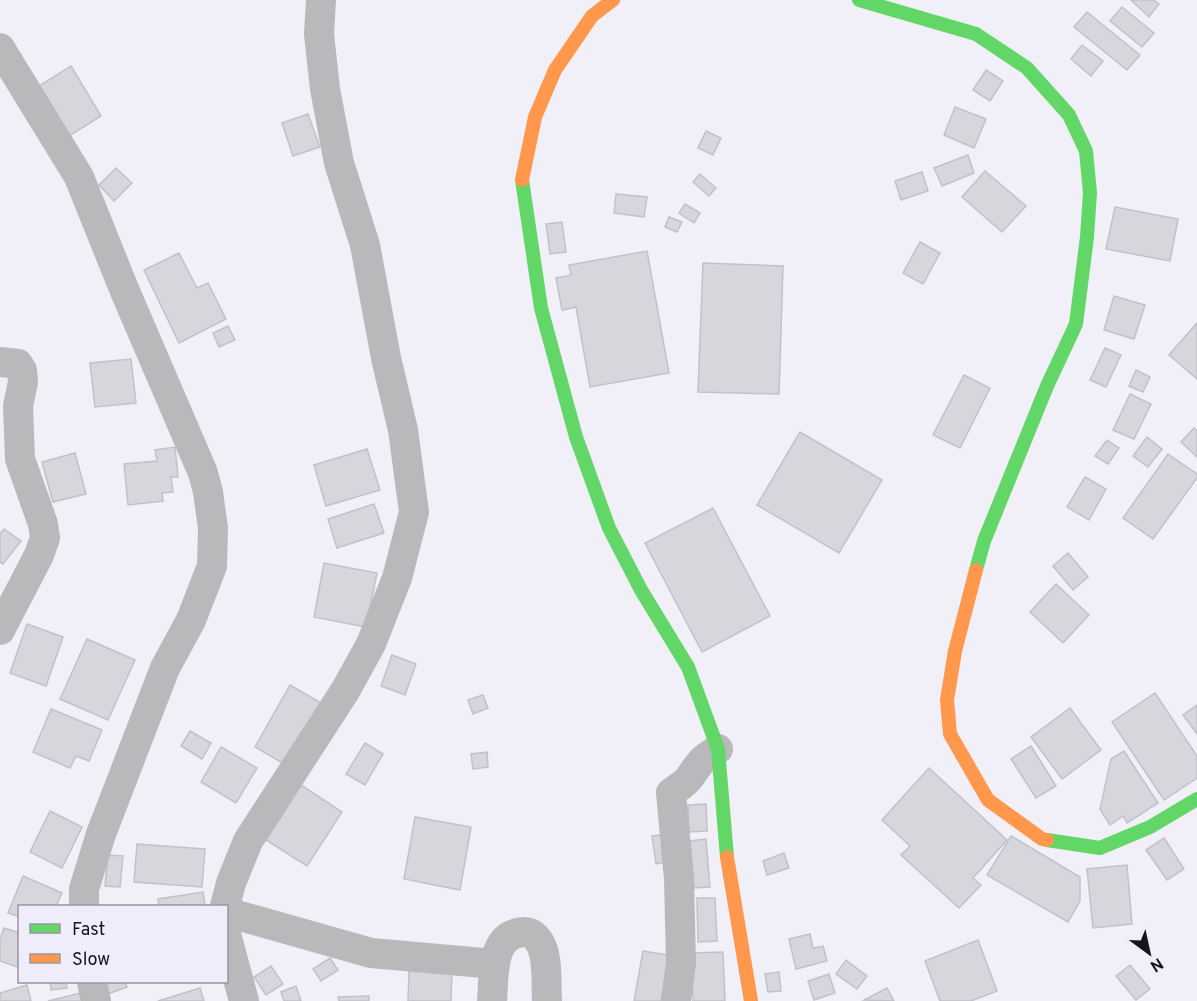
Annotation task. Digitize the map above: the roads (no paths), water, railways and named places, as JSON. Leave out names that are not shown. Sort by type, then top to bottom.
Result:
[{"type":"main road","points":[[613,0],[592,16],[555,70],[535,117],[522,182],[541,308],[576,437],[609,528],[641,590],[688,667],[718,750],[728,872],[751,1001]]},
{"type":"main road","points":[[859,0],[976,34],[1027,68],[1069,115],[1086,151],[1090,193],[1076,324],[1047,386],[984,541],[955,651],[947,700],[950,734],[988,800],[1042,839],[1100,848],[1150,827],[1197,799]]},
{"type":"street","points":[[225,905],[231,883],[248,841],[345,691],[371,644],[397,578],[414,512],[403,430],[386,358],[365,245],[339,163],[325,89],[319,34],[321,0]]},
{"type":"street","points":[[0,48],[79,177],[203,473],[213,528],[212,566],[191,620],[165,668],[101,834],[84,888],[84,905]]},
{"type":"street","points":[[0,362],[18,364],[22,370],[23,382],[18,406],[20,459],[43,524],[45,538],[39,555],[0,630]]},
{"type":"street","points":[[676,1001],[681,963],[679,879],[672,793],[689,778],[700,762],[718,750]]},
{"type":"street","points":[[228,913],[371,953],[495,964]]},
{"type":"street","points":[[492,1001],[498,950],[508,937],[524,932],[536,936],[544,951],[547,1001]]},
{"type":"street","points":[[228,941],[244,1001]]},
{"type":"street","points":[[92,983],[96,1001]]}]
